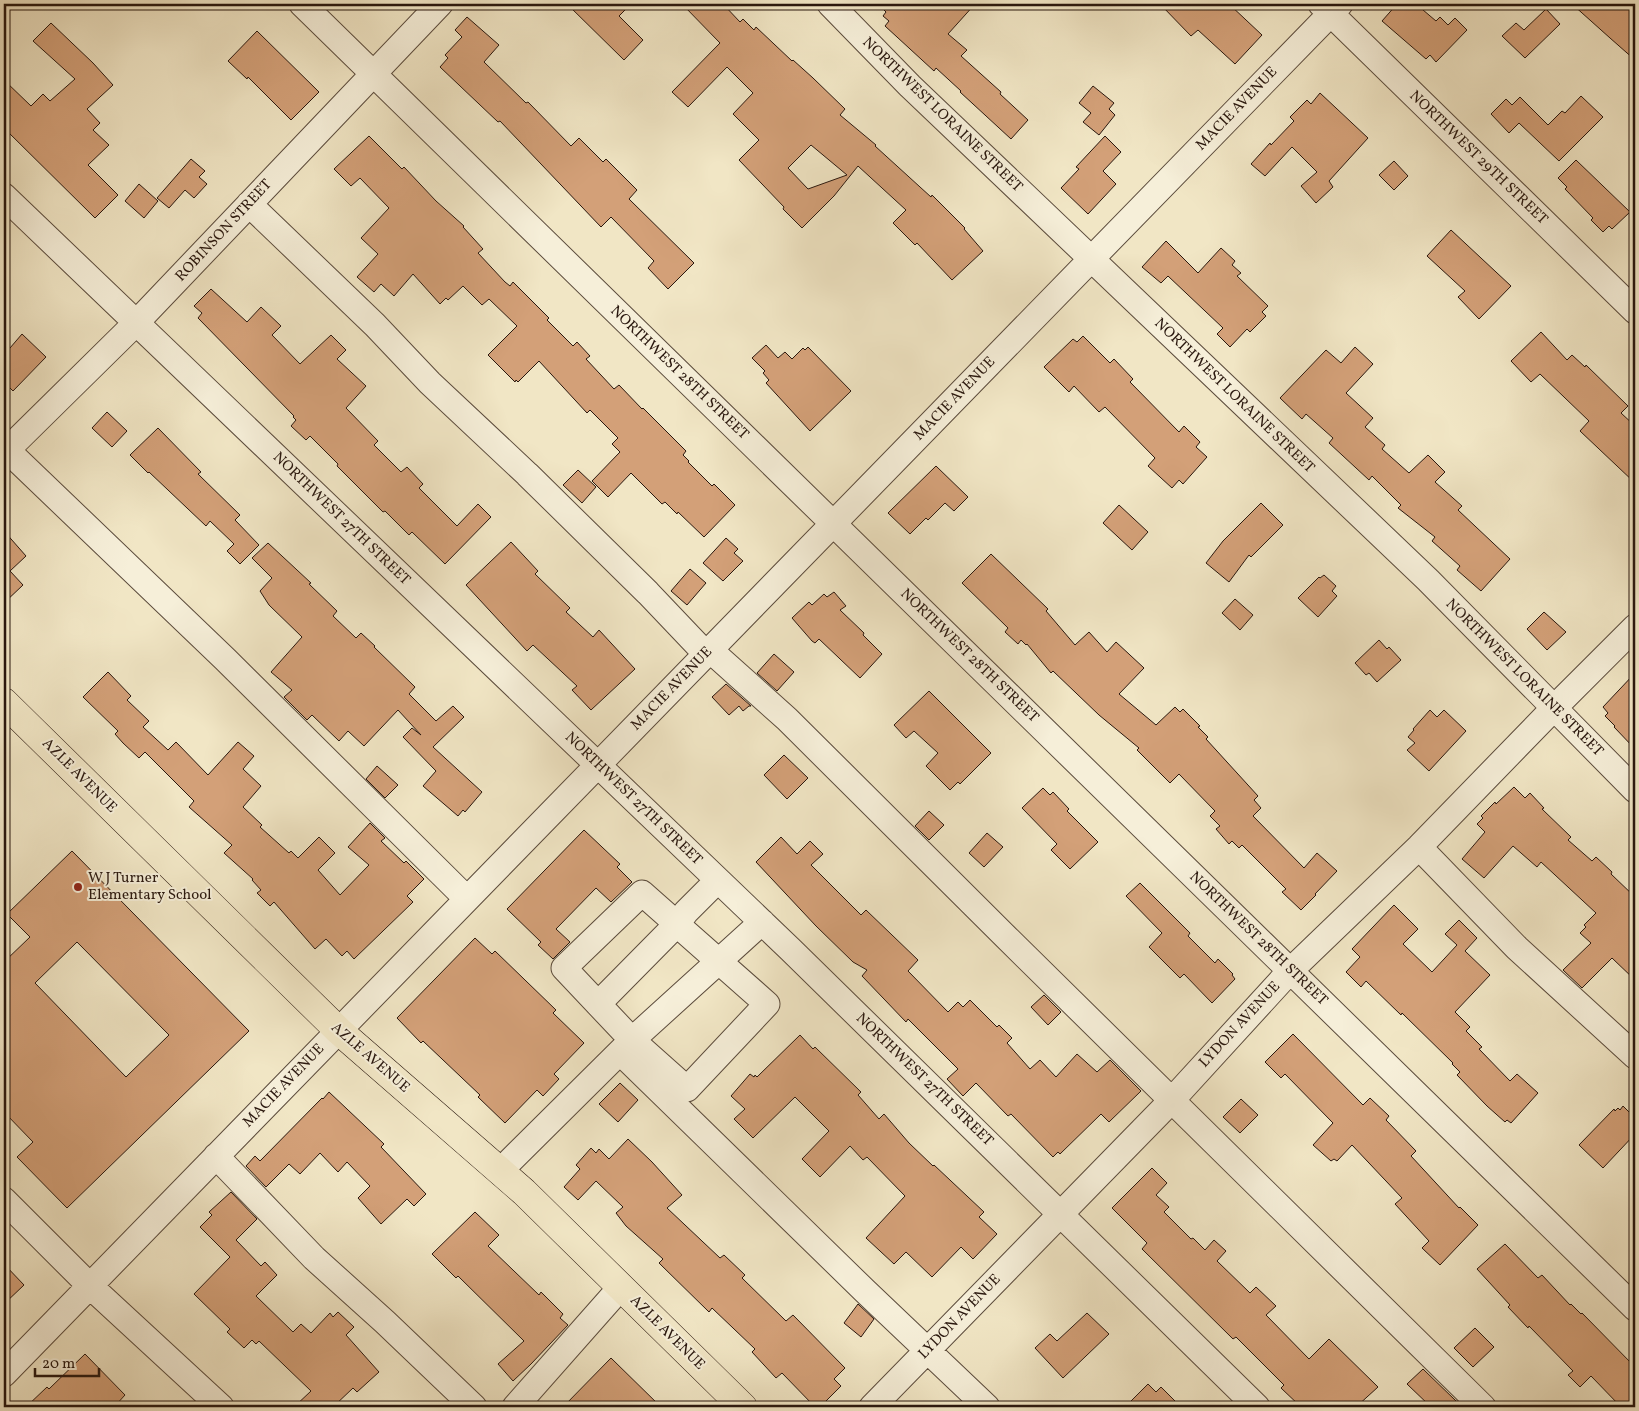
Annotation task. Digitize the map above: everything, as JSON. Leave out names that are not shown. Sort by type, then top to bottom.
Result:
[{"type":"main road","name":"AZLE AVENUE","points":[[4,702],[339,1031],[524,1192],[743,1407]]},
{"type":"street","name":"NORTHWEST 28TH STREET","points":[[302,4],[1635,1308]]},
{"type":"street","name":"ROBINSON STREET","points":[[5,451],[136,323],[440,4]]},
{"type":"street","name":"NORTHWEST LORAINE STREET","points":[[830,4],[917,92],[1091,260],[1428,580],[1635,790]]},
{"type":"street","name":"MACIE AVENUE","points":[[4,1374],[1091,260],[1330,7]]},
{"type":"street","name":"NORTHWEST 29TH STREET","points":[[1330,7],[1635,312]]},
{"type":"street","name":"NORTHWEST 27TH STREET","points":[[4,196],[762,922],[1257,1407]]},
{"type":"street","points":[[250,204],[375,326],[430,383],[708,652],[787,719],[1483,1407]]},
{"type":"street","points":[[5,451],[225,660],[467,899]]},
{"type":"street","name":"LYDON AVENUE","points":[[872,1407],[1172,1100],[1290,971],[1419,847],[1635,627]]},
{"type":"street","points":[[1419,847],[1517,948],[1635,1056]]},
{"type":"street","points":[[598,1004],[718,880]]},
{"type":"street","points":[[626,1046],[686,1089],[767,1004],[642,892],[564,968],[598,1004],[626,1046],[927,1350],[987,1407]]},
{"type":"street","points":[[500,1171],[626,1046],[762,922]]},
{"type":"street","points":[[216,1156],[314,1258],[385,1322],[474,1407]]},
{"type":"street","points":[[4,1200],[90,1286],[221,1407]]},
{"type":"street","points":[[515,1407],[621,1288]]},
{"type":"building","points":[[567,4],[631,4],[619,16],[643,40],[624,60]]},
{"type":"building","points":[[682,4],[723,4],[740,22],[743,19],[754,30],[756,27],[845,109],[840,115],[876,145],[931,197],[932,195],[965,228],[983,251],[952,280],[917,243],[915,245],[893,223],[906,210],[858,166],[834,196],[802,228],[739,160],[759,140],[733,114],[753,93],[727,67],[688,107],[672,92],[720,43]],"holes":[[[811,145],[847,175],[808,189],[788,168]]]},
{"type":"building","points":[[878,4],[975,4],[948,34],[967,50],[961,56],[1001,92],[1000,94],[1028,120],[1011,139],[936,68],[934,71],[885,26],[889,21],[883,16],[886,12]]},
{"type":"building","points":[[1160,4],[1229,4],[1262,35],[1235,64],[1198,30],[1191,36]]},
{"type":"building","points":[[1397,4],[1416,4],[1436,21],[1440,17],[1448,25],[1455,18],[1467,30],[1436,62],[1430,55],[1426,59],[1382,21]]},
{"type":"building","points":[[1572,4],[1635,4],[1635,60],[1610,38]]},
{"type":"building","points":[[1546,9],[1560,24],[1525,58],[1502,36],[1516,23],[1524,30]]},
{"type":"building","points":[[467,17],[499,45],[484,62],[526,103],[528,102],[571,146],[579,138],[603,162],[606,159],[637,190],[629,199],[694,263],[668,289],[648,268],[654,261],[611,217],[601,227],[500,121],[498,122],[440,67],[448,58],[445,55],[462,37],[455,30]]},
{"type":"building","points":[[51,23],[113,85],[87,109],[100,123],[93,130],[109,145],[88,165],[118,195],[95,218],[4,128],[4,80],[31,106],[43,94],[50,101],[75,79],[33,41]]},
{"type":"building","points":[[257,31],[319,92],[291,120],[248,77],[247,79],[228,61]]},
{"type":"building","points":[[1093,86],[1114,103],[1109,109],[1115,115],[1099,135],[1083,122],[1091,113],[1079,103]]},
{"type":"building","points":[[1320,93],[1368,138],[1329,181],[1333,187],[1316,203],[1301,186],[1317,172],[1292,147],[1265,176],[1251,164],[1294,121],[1290,117],[1307,100],[1311,104]]},
{"type":"building","points":[[1581,96],[1603,117],[1559,161],[1519,123],[1509,133],[1491,114],[1506,99],[1512,105],[1520,97],[1548,125],[1562,111],[1565,113]]},
{"type":"building","points":[[369,136],[402,169],[404,167],[436,201],[464,226],[483,249],[478,253],[505,282],[510,286],[513,282],[549,318],[547,320],[573,346],[577,342],[590,356],[586,359],[614,389],[619,385],[643,408],[686,451],[683,455],[688,462],[712,486],[714,484],[735,505],[704,537],[678,512],[677,514],[665,502],[662,504],[631,473],[608,497],[592,481],[620,452],[612,444],[618,438],[590,410],[587,413],[539,361],[518,382],[516,380],[515,382],[488,355],[517,326],[489,299],[482,305],[463,286],[448,300],[446,298],[440,304],[413,274],[394,296],[381,284],[374,292],[357,277],[378,254],[361,238],[389,208],[360,178],[351,186],[334,169]]},
{"type":"building","points":[[1105,136],[1121,152],[1103,171],[1116,184],[1088,214],[1061,188],[1079,169],[1076,167]]},
{"type":"building","points":[[191,159],[205,171],[199,177],[207,184],[194,198],[185,190],[169,208],[157,198]]},
{"type":"building","points":[[1576,160],[1630,212],[1612,229],[1609,226],[1603,232],[1591,220],[1593,218],[1565,189],[1567,187],[1558,178]]},
{"type":"building","points":[[1394,161],[1408,176],[1394,190],[1379,175]]},
{"type":"building","points":[[139,184],[158,201],[144,218],[125,201]]},
{"type":"building","points":[[1451,230],[1511,286],[1479,319],[1458,297],[1465,291],[1427,256]]},
{"type":"building","points":[[1166,241],[1198,273],[1221,248],[1235,261],[1232,265],[1241,273],[1237,276],[1268,306],[1262,312],[1266,316],[1250,332],[1247,329],[1230,347],[1217,334],[1223,328],[1168,276],[1161,283],[1142,267]]},
{"type":"building","points":[[211,289],[247,322],[261,307],[281,326],[272,335],[300,364],[331,335],[346,350],[337,359],[366,386],[346,408],[378,441],[374,445],[401,472],[407,467],[423,484],[419,488],[457,526],[478,504],[491,517],[445,564],[412,532],[409,535],[337,466],[338,464],[310,436],[306,440],[291,426],[296,420],[294,416],[198,318],[202,313],[194,306]]},
{"type":"building","points":[[1541,332],[1567,360],[1572,355],[1585,367],[1586,365],[1628,406],[1621,413],[1635,426],[1635,483],[1580,431],[1589,421],[1540,374],[1531,382],[1511,361]]},
{"type":"building","points":[[22,334],[46,357],[13,391],[4,382],[4,355]]},
{"type":"building","points":[[1083,336],[1110,363],[1114,359],[1133,379],[1130,382],[1179,432],[1184,426],[1200,442],[1196,447],[1207,457],[1183,484],[1179,480],[1172,488],[1148,466],[1155,458],[1105,407],[1099,412],[1074,386],[1069,392],[1044,367],[1073,339],[1077,342]]},
{"type":"building","points":[[766,345],[778,358],[785,352],[792,359],[803,348],[805,350],[808,347],[851,391],[810,431],[766,383],[769,380],[763,373],[765,371],[752,358]]},
{"type":"building","points":[[1355,347],[1373,364],[1346,393],[1373,418],[1365,427],[1385,445],[1382,449],[1409,473],[1428,455],[1445,472],[1435,482],[1462,506],[1458,510],[1510,559],[1481,591],[1457,570],[1460,566],[1432,541],[1435,537],[1398,508],[1401,505],[1372,476],[1369,480],[1329,443],[1333,438],[1306,414],[1302,419],[1280,398],[1326,350],[1341,363]]},
{"type":"building","points":[[107,412],[127,431],[112,447],[92,428]]},
{"type":"building","points":[[158,428],[201,472],[198,474],[240,515],[235,520],[259,545],[240,564],[227,551],[234,544],[210,521],[206,526],[130,455]]},
{"type":"building","points":[[936,466],[968,497],[954,511],[945,503],[910,534],[888,513]]},
{"type":"building","points":[[578,470],[596,487],[582,503],[563,485]]},
{"type":"building","points":[[1261,503],[1283,525],[1251,557],[1249,555],[1229,582],[1206,563],[1223,541]]},
{"type":"building","points":[[1119,505],[1148,532],[1132,550],[1103,523]]},
{"type":"building","points":[[4,531],[26,556],[10,571],[23,585],[4,603]]},
{"type":"building","points":[[726,538],[738,549],[734,553],[743,561],[723,581],[703,563]]},
{"type":"building","points":[[511,542],[538,571],[535,574],[570,608],[566,612],[593,637],[599,630],[635,669],[591,710],[572,690],[577,686],[533,645],[527,651],[466,585]]},
{"type":"building","points":[[268,543],[311,583],[309,584],[337,611],[333,616],[356,638],[361,633],[415,687],[409,694],[436,721],[453,706],[464,717],[433,747],[482,792],[465,812],[463,810],[458,816],[423,786],[436,771],[403,737],[412,728],[421,735],[398,710],[364,746],[348,731],[339,741],[312,715],[307,720],[284,697],[292,690],[271,672],[302,637],[269,605],[260,591],[272,578],[252,558]]},
{"type":"building","points":[[991,554],[1048,609],[1046,611],[1075,645],[1089,632],[1107,652],[1116,642],[1144,668],[1119,694],[1156,725],[1175,707],[1180,712],[1183,709],[1200,726],[1198,727],[1208,737],[1206,739],[1258,796],[1254,800],[1261,808],[1253,816],[1304,868],[1317,853],[1337,871],[1301,910],[1282,892],[1286,889],[1242,845],[1239,848],[1232,841],[1229,844],[1216,829],[1220,826],[1210,816],[1215,811],[1179,774],[1170,783],[1137,750],[1139,748],[1099,715],[1053,671],[1051,673],[1027,644],[1021,640],[1018,644],[1005,632],[1008,628],[962,583]]},
{"type":"building","points":[[690,569],[706,583],[687,605],[671,591]]},
{"type":"building","points":[[1324,575],[1336,586],[1332,591],[1337,596],[1318,617],[1298,598],[1319,577]]},
{"type":"building","points":[[834,592],[846,606],[840,610],[882,654],[860,678],[819,639],[815,643],[812,641],[792,618],[809,602],[812,605],[824,594],[827,597]]},
{"type":"building","points":[[1235,599],[1253,615],[1240,630],[1222,613]]},
{"type":"building","points":[[1544,612],[1566,632],[1547,650],[1527,629]]},
{"type":"building","points":[[1379,640],[1387,649],[1389,647],[1401,660],[1377,682],[1369,673],[1366,675],[1355,663]]},
{"type":"building","points":[[774,654],[794,672],[777,691],[757,673]]},
{"type":"building","points":[[108,672],[131,696],[127,700],[149,721],[143,727],[168,750],[176,742],[208,775],[238,742],[254,756],[243,769],[261,786],[243,807],[262,825],[260,827],[289,853],[291,851],[298,858],[319,837],[335,853],[318,870],[340,895],[369,865],[348,847],[370,823],[385,838],[381,841],[404,863],[406,861],[424,879],[407,896],[413,902],[354,959],[347,951],[342,956],[326,939],[315,949],[274,902],[270,906],[257,893],[261,890],[253,879],[224,853],[232,845],[189,807],[194,801],[145,752],[139,758],[115,734],[118,731],[83,697]]},
{"type":"building","points":[[1635,673],[1635,749],[1605,716],[1608,713],[1603,707]]},
{"type":"building","points":[[726,684],[751,706],[743,711],[739,706],[729,715],[712,697]]},
{"type":"building","points":[[929,691],[991,753],[960,784],[958,782],[950,790],[926,766],[938,753],[914,731],[906,738],[894,725]]},
{"type":"building","points":[[1430,710],[1437,717],[1444,710],[1466,731],[1429,771],[1407,750],[1415,743],[1408,737]]},
{"type":"building","points":[[784,755],[808,778],[787,799],[764,775]]},
{"type":"building","points":[[377,766],[398,785],[385,798],[366,779]]},
{"type":"building","points":[[1514,787],[1525,798],[1530,793],[1544,808],[1542,809],[1571,837],[1568,840],[1592,861],[1596,857],[1635,897],[1635,980],[1612,958],[1582,988],[1563,970],[1591,943],[1580,933],[1586,927],[1584,925],[1596,913],[1541,862],[1537,867],[1513,846],[1484,878],[1462,859],[1485,832],[1477,824],[1483,818],[1481,816]]},
{"type":"building","points":[[1043,788],[1050,795],[1053,792],[1069,809],[1067,811],[1098,842],[1070,869],[1051,850],[1057,844],[1022,808]]},
{"type":"building","points":[[929,811],[944,825],[929,840],[915,826]]},
{"type":"building","points":[[584,830],[620,864],[617,867],[632,882],[611,902],[596,888],[556,929],[570,942],[553,959],[538,945],[541,942],[507,909]]},
{"type":"building","points":[[987,833],[1003,847],[984,867],[969,853]]},
{"type":"building","points":[[781,837],[797,854],[810,841],[823,854],[811,865],[861,915],[866,910],[918,960],[908,971],[948,1012],[958,1002],[963,1007],[970,1000],[997,1027],[999,1025],[1012,1038],[1007,1043],[1030,1069],[1040,1060],[1056,1077],[1077,1054],[1097,1072],[1110,1060],[1141,1091],[1109,1122],[1101,1114],[1060,1154],[1058,1152],[1053,1157],[1011,1114],[1008,1116],[976,1083],[963,1096],[947,1079],[958,1069],[908,1019],[906,1022],[862,976],[867,970],[853,962],[816,926],[756,862]]},
{"type":"building","points":[[72,851],[249,1031],[67,1208],[17,1157],[33,1142],[4,1112],[4,962],[30,937],[7,914]],"holes":[[[77,942],[169,1035],[126,1077],[35,983]]]},
{"type":"building","points":[[1140,883],[1190,933],[1188,936],[1215,963],[1218,959],[1233,974],[1235,979],[1212,1003],[1184,974],[1180,978],[1149,947],[1162,933],[1126,896]]},
{"type":"building","points":[[1394,905],[1418,929],[1403,944],[1432,972],[1457,945],[1445,934],[1459,920],[1477,938],[1465,951],[1490,975],[1455,1012],[1470,1027],[1466,1031],[1482,1047],[1479,1049],[1510,1081],[1517,1074],[1538,1093],[1511,1123],[1507,1120],[1505,1122],[1487,1106],[1457,1075],[1460,1072],[1453,1063],[1402,1013],[1401,1015],[1366,981],[1361,987],[1346,972],[1360,957],[1352,949]]},
{"type":"building","points":[[475,938],[492,954],[495,951],[556,1010],[553,1013],[584,1043],[554,1074],[559,1079],[543,1096],[537,1090],[505,1123],[478,1097],[480,1095],[423,1041],[421,1043],[397,1018]]},
{"type":"building","points":[[1044,995],[1061,1012],[1048,1025],[1031,1007]]},
{"type":"building","points":[[1293,1034],[1363,1105],[1370,1098],[1389,1116],[1386,1120],[1416,1151],[1411,1156],[1459,1208],[1478,1225],[1440,1265],[1422,1248],[1429,1241],[1395,1204],[1402,1198],[1352,1145],[1337,1161],[1334,1159],[1331,1161],[1313,1145],[1333,1123],[1285,1074],[1281,1078],[1265,1062]]},
{"type":"building","points":[[800,1035],[861,1092],[858,1095],[879,1119],[884,1114],[909,1143],[984,1212],[979,1217],[997,1234],[973,1259],[961,1247],[932,1277],[906,1252],[894,1264],[866,1238],[905,1196],[867,1157],[863,1160],[850,1146],[820,1177],[802,1159],[829,1131],[795,1097],[753,1138],[734,1119],[745,1109],[731,1096],[750,1074],[757,1077]]},
{"type":"building","points":[[620,1083],[638,1100],[618,1122],[599,1104]]},
{"type":"building","points":[[329,1092],[384,1144],[381,1147],[426,1194],[414,1206],[407,1199],[381,1224],[358,1198],[370,1186],[347,1162],[338,1172],[320,1153],[300,1174],[289,1164],[266,1187],[246,1166],[255,1156],[260,1161]]},
{"type":"building","points":[[1241,1099],[1258,1115],[1240,1133],[1223,1117]]},
{"type":"building","points":[[1623,1106],[1635,1118],[1635,1134],[1603,1168],[1579,1145],[1614,1109],[1615,1111],[1618,1108],[1620,1110]]},
{"type":"building","points":[[628,1139],[682,1195],[667,1208],[720,1258],[724,1255],[745,1275],[742,1278],[786,1321],[793,1315],[845,1368],[834,1379],[841,1386],[820,1407],[815,1407],[782,1373],[776,1378],[752,1352],[755,1349],[712,1308],[709,1312],[659,1263],[663,1259],[626,1226],[616,1213],[623,1207],[596,1181],[578,1200],[564,1187],[580,1169],[576,1165],[591,1148],[596,1153],[599,1149],[609,1159]]},
{"type":"building","points":[[1152,1168],[1167,1183],[1156,1195],[1169,1207],[1164,1212],[1205,1250],[1214,1240],[1226,1251],[1217,1261],[1250,1293],[1256,1287],[1276,1306],[1266,1315],[1309,1359],[1329,1339],[1378,1387],[1356,1407],[1301,1407],[1281,1388],[1284,1385],[1236,1337],[1233,1339],[1142,1249],[1147,1243],[1112,1208]]},
{"type":"building","points":[[231,1192],[257,1219],[236,1240],[261,1266],[265,1262],[277,1275],[256,1296],[293,1332],[301,1324],[311,1333],[330,1313],[333,1317],[338,1312],[354,1327],[346,1335],[379,1372],[357,1392],[353,1388],[333,1407],[294,1407],[311,1391],[259,1341],[256,1344],[252,1340],[244,1348],[227,1332],[230,1329],[194,1294],[230,1257],[200,1227],[212,1215],[209,1212]]},
{"type":"building","points":[[475,1212],[499,1235],[488,1246],[539,1295],[541,1292],[563,1314],[560,1318],[568,1325],[513,1381],[498,1364],[524,1341],[458,1276],[456,1278],[432,1254]]},
{"type":"building","points":[[1505,1244],[1538,1278],[1542,1275],[1570,1305],[1582,1313],[1635,1367],[1635,1407],[1621,1407],[1591,1376],[1580,1387],[1568,1375],[1573,1371],[1508,1307],[1510,1305],[1477,1269]]},
{"type":"building","points":[[4,1264],[24,1285],[4,1304]]},
{"type":"building","points":[[858,1304],[874,1319],[861,1337],[844,1323]]},
{"type":"building","points":[[1087,1313],[1109,1334],[1063,1378],[1035,1348],[1050,1334],[1057,1341]]},
{"type":"building","points":[[1475,1328],[1494,1347],[1473,1367],[1454,1348]]},
{"type":"building","points":[[85,1354],[125,1395],[114,1407],[26,1407],[47,1387],[49,1389]]},
{"type":"building","points":[[611,1358],[661,1407],[563,1407]]},
{"type":"building","points":[[1423,1369],[1463,1407],[1431,1407],[1407,1384]]},
{"type":"building","points":[[1148,1384],[1156,1392],[1161,1387],[1181,1407],[1125,1407]]},
{"type":"place","name":"W J Turner Elementary School","points":[[78,887]]}]
